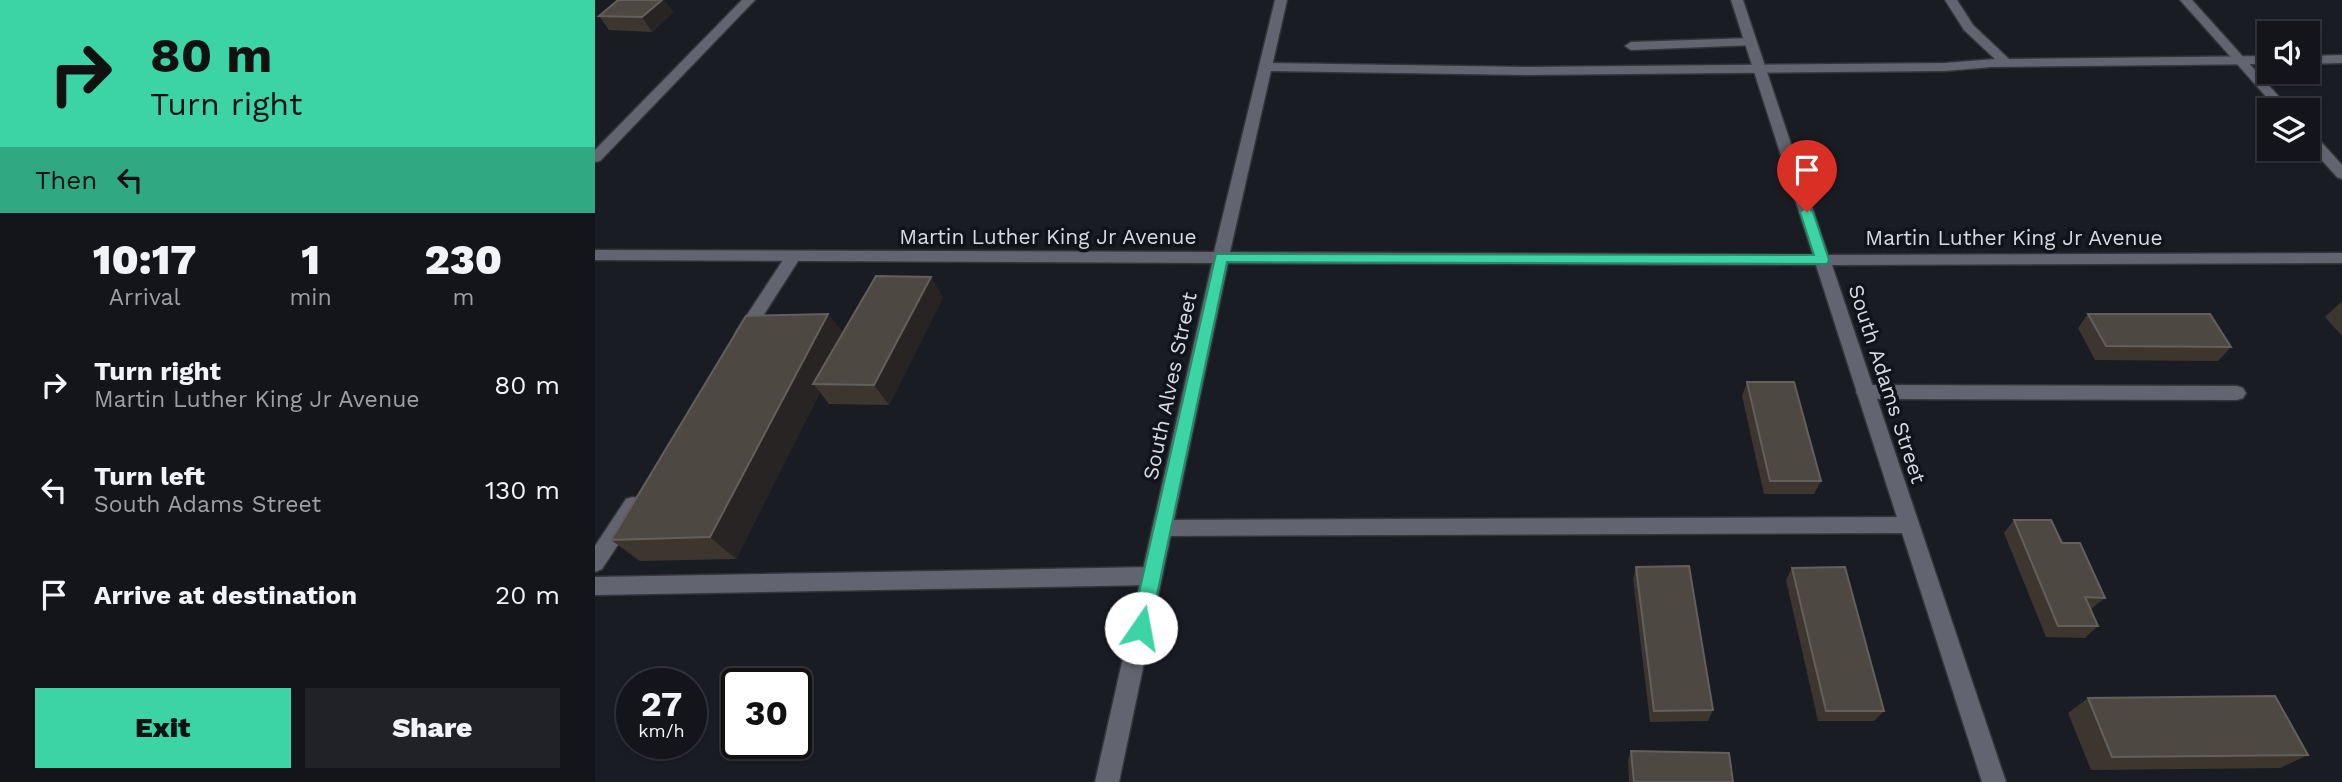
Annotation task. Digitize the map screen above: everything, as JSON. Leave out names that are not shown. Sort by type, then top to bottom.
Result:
[{"type":"street","points":[[595,158],[749,0]]},
{"type":"street","name":"South Alves Street","points":[[1107,782],[1221,257],[1281,0]]},
{"type":"street","name":"South Adams Street","points":[[1737,0],[1994,782]]},
{"type":"street","points":[[1951,0],[1968,27],[2006,63]]},
{"type":"street","points":[[2186,0],[2274,98]]},
{"type":"street","points":[[1631,46],[1751,42]]},
{"type":"street","points":[[2320,60],[2342,59]]},
{"type":"street","points":[[1265,67],[1528,71],[2257,60]]},
{"type":"street","points":[[2320,149],[2342,174]]},
{"type":"street","name":"Martin Luther King Jr Avenue","points":[[595,255],[792,258],[1822,260],[2342,258]]},
{"type":"street","points":[[732,352],[792,258]]},
{"type":"street","points":[[1865,391],[2237,393]]},
{"type":"street","points":[[595,563],[641,492]]},
{"type":"street","points":[[1162,528],[1909,524]]},
{"type":"street","points":[[595,586],[1152,576]]},
{"type":"building","points":[[618,0],[662,0],[642,17],[599,16]]},
{"type":"building","points":[[876,276],[931,277],[874,385],[813,384]]},
{"type":"building","points":[[828,314],[710,537],[611,540],[746,316]]},
{"type":"building","points":[[2088,314],[2210,314],[2231,347],[2106,346]]},
{"type":"building","points":[[1747,382],[1794,382],[1821,481],[1770,481]]},
{"type":"building","points":[[2014,520],[2051,520],[2062,543],[2080,543],[2105,598],[2085,597],[2098,626],[2058,626]]},
{"type":"building","points":[[1689,566],[1713,710],[1654,711],[1636,567]]},
{"type":"building","points":[[1845,567],[1884,711],[1826,711],[1792,568]]},
{"type":"building","points":[[2275,696],[2308,755],[2112,757],[2088,698]]},
{"type":"building","points":[[1631,751],[1729,753],[1733,782],[1634,782]]},
{"type":"route","points":[[1141,628],[1221,257],[1822,260],[1807,212]]}]
